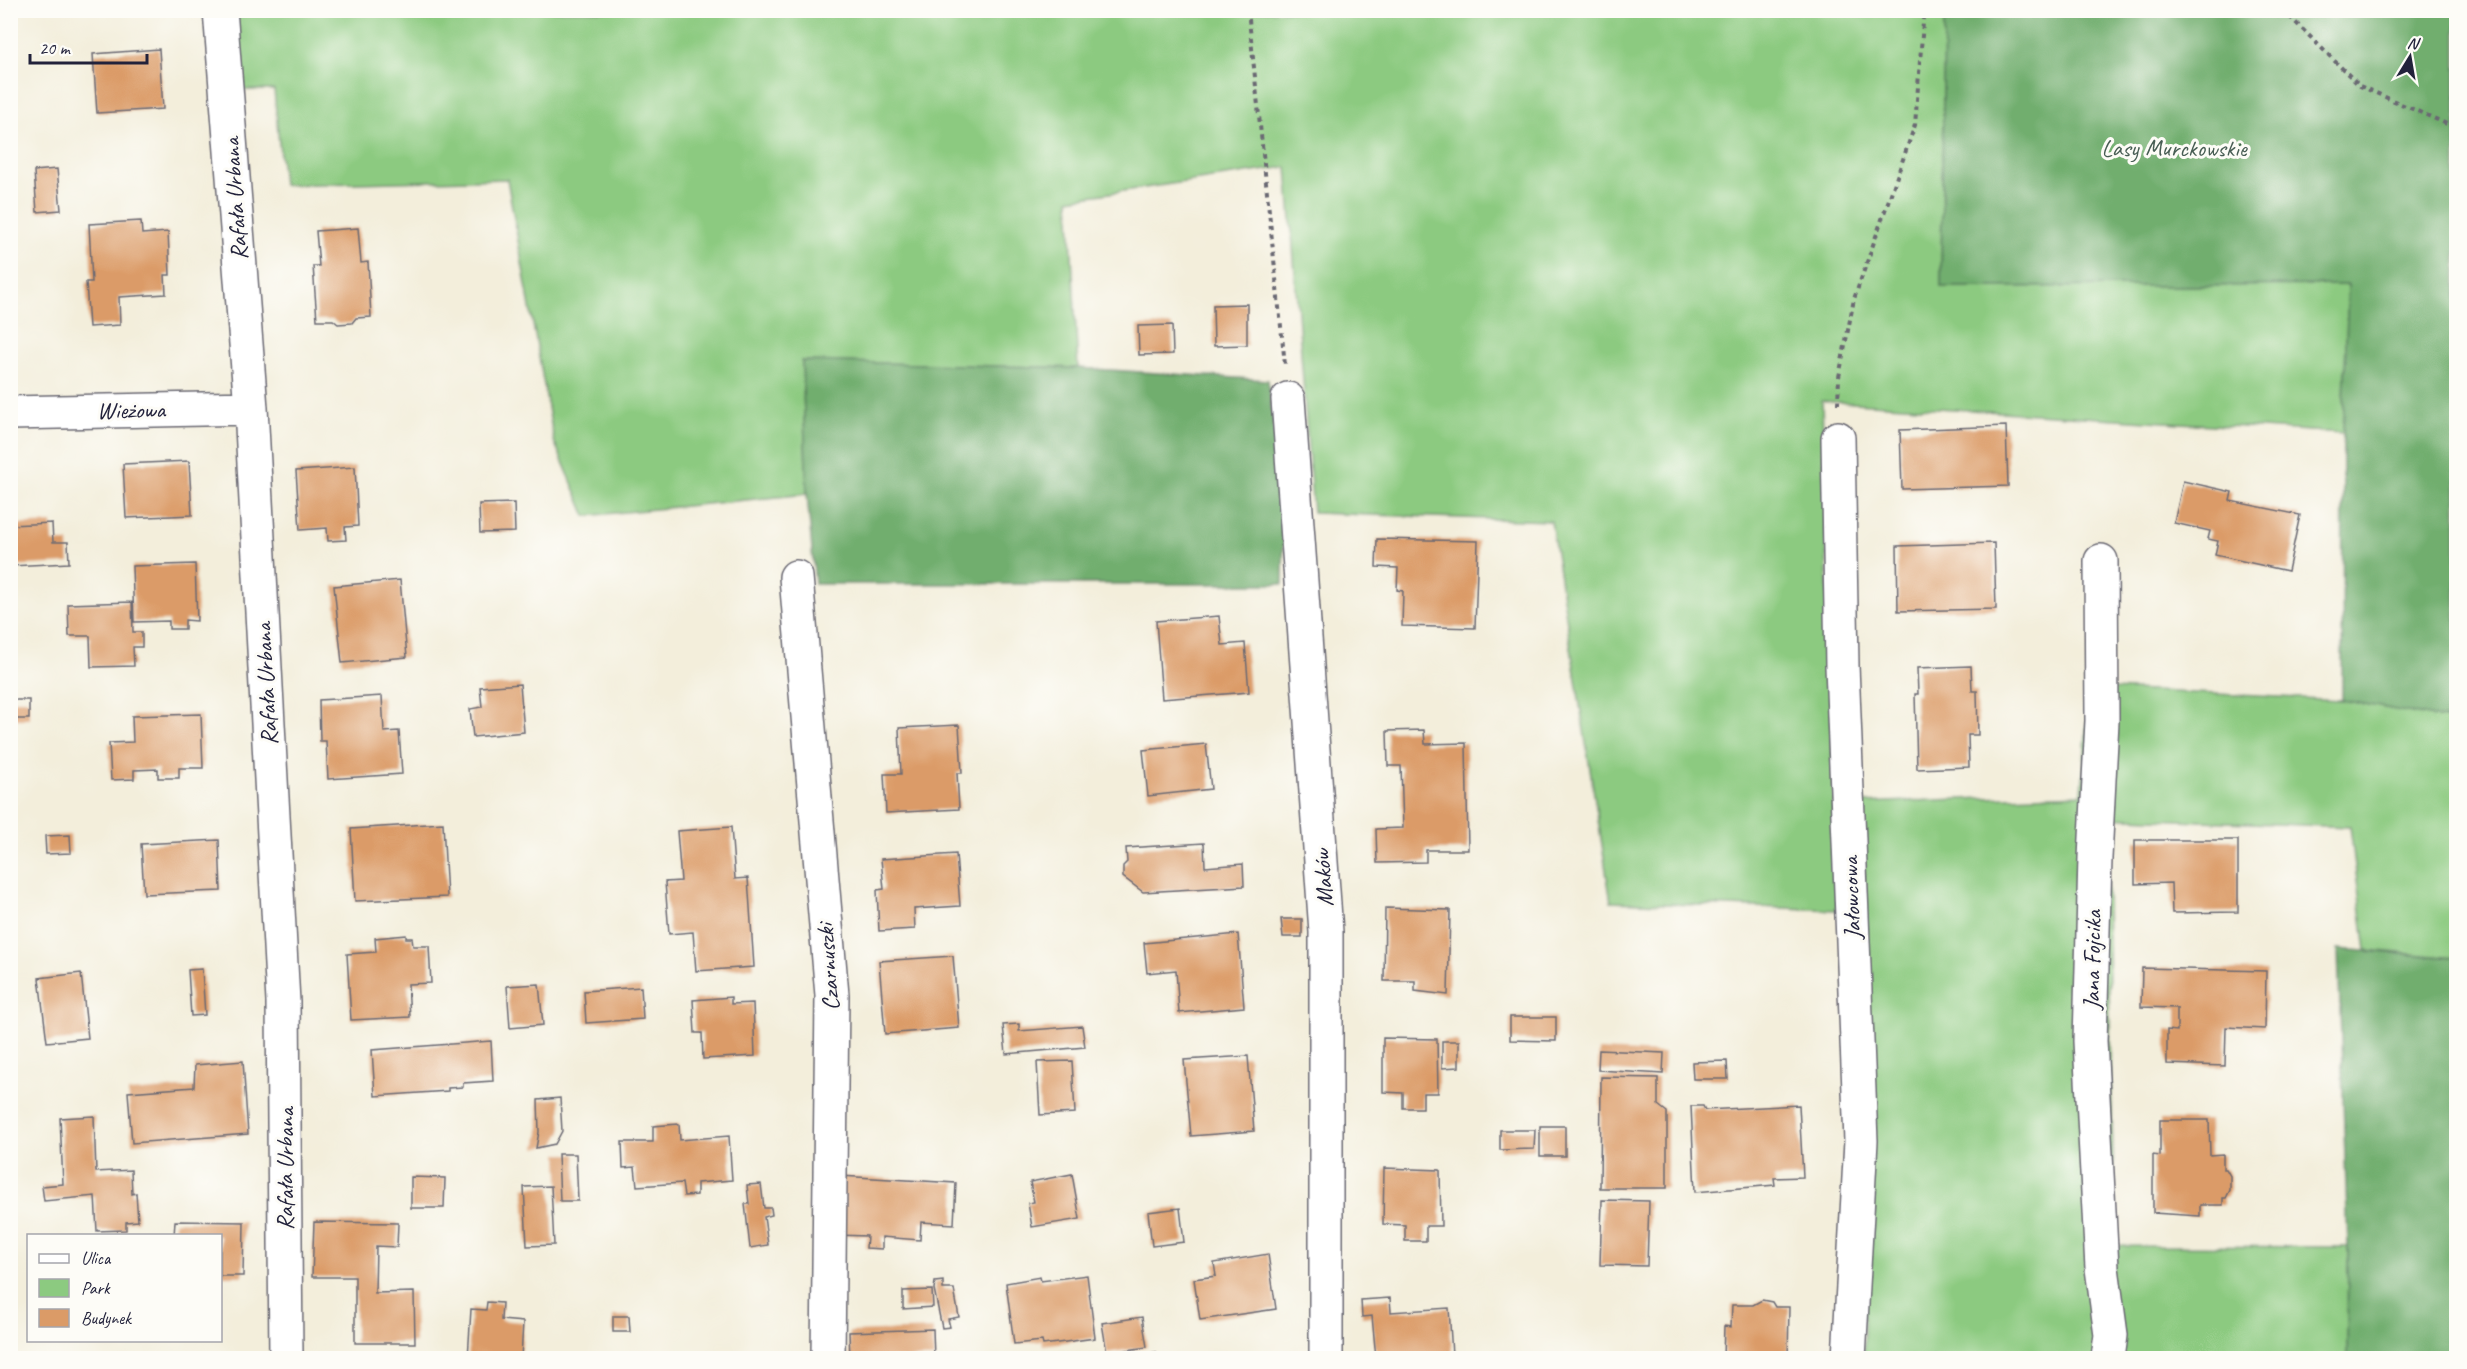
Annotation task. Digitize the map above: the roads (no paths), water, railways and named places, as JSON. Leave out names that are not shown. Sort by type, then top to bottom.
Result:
[{"type":"street","name":"Rafała Urbana","points":[[220,10],[251,408],[283,1002],[286,1359]]},
{"type":"street","name":"Maków","points":[[1288,399],[1326,932],[1326,1359]]},
{"type":"street","name":"Wieżowa","points":[[10,412],[251,408]]},
{"type":"street","name":"Jałowcowa","points":[[1838,438],[1842,666],[1861,1141],[1848,1359]]},
{"type":"street","name":"Jana Fojcika","points":[[2101,561],[2102,721],[2095,858],[2090,1041],[2102,1268],[2111,1335],[2108,1359]]},
{"type":"street","name":"Czarnuszki","points":[[796,577],[832,995],[828,1359]]},
{"type":"park label","name":"Lasy Murckowskie","points":[[2174,148]]}]
